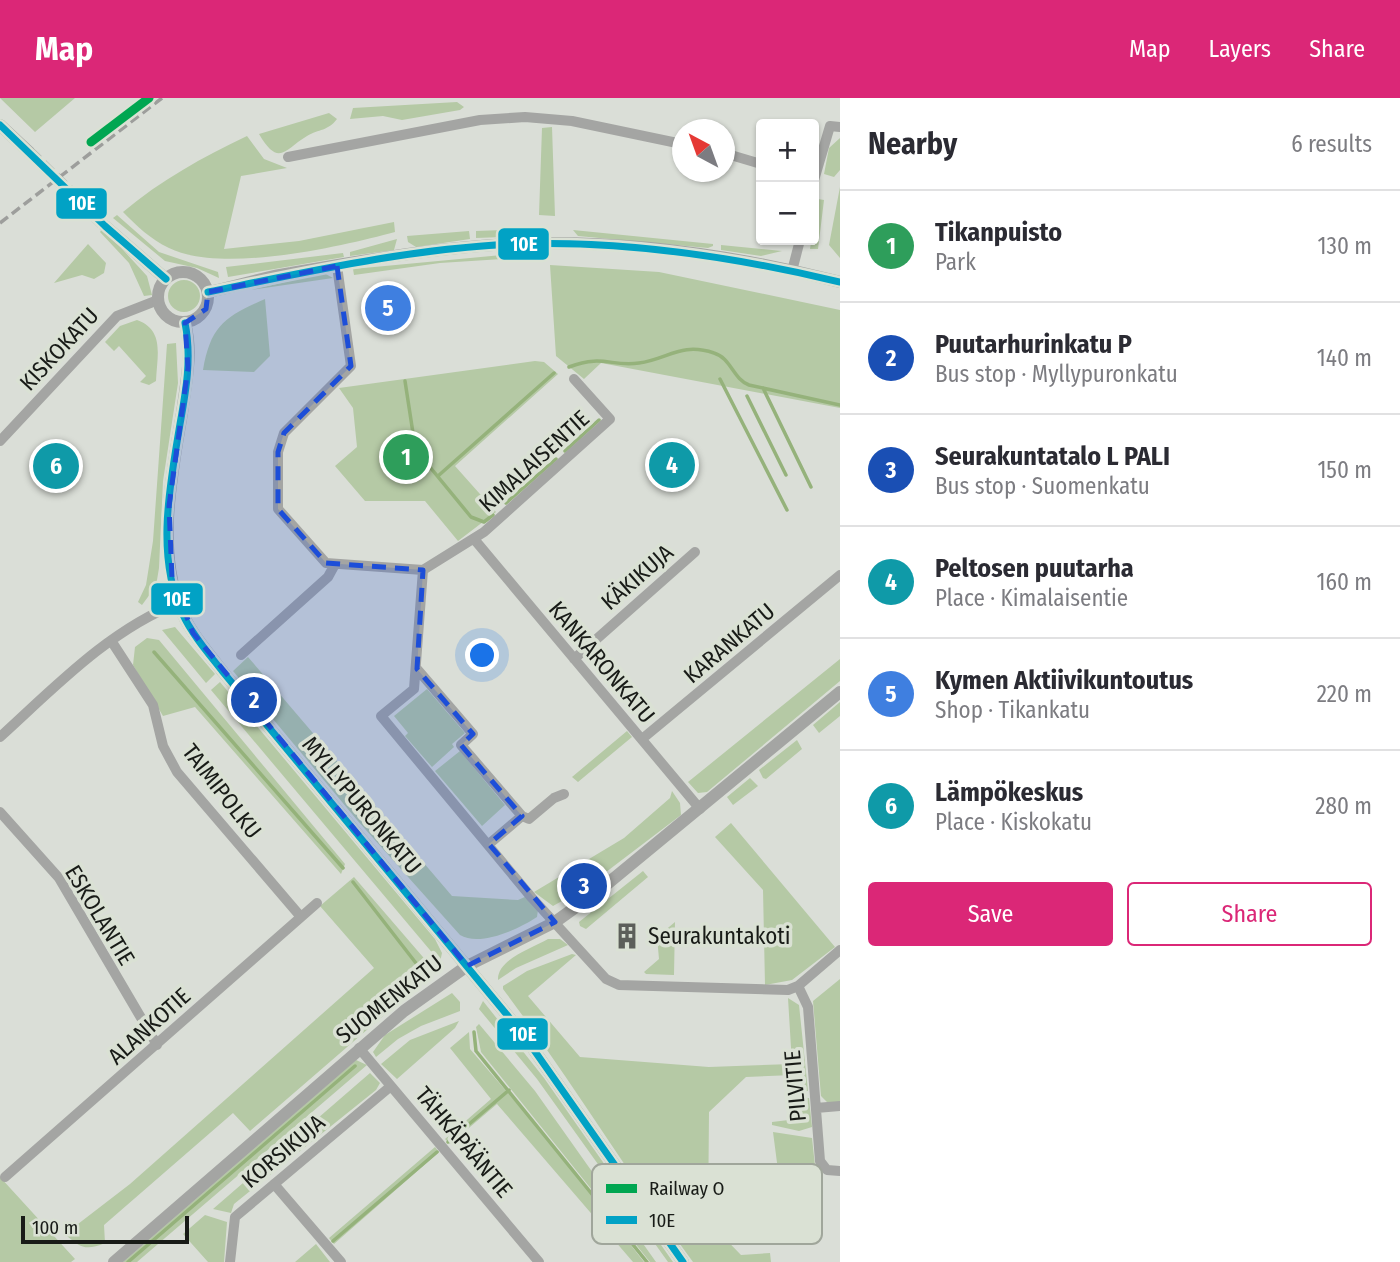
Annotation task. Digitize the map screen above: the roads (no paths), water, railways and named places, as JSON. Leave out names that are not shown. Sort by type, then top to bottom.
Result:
[{"type":"street","points":[[288,157],[468,122],[525,117],[572,121],[672,142]]},
{"type":"street","points":[[0,125],[29,152]]},
{"type":"street","points":[[819,162],[830,126],[840,127]]},
{"type":"street","points":[[735,156],[756,163]]},
{"type":"street","points":[[106,226],[166,279]]},
{"type":"street","points":[[208,292],[257,279],[447,250],[549,243],[676,252],[792,271],[840,282]]},
{"type":"street","points":[[792,271],[799,245]]},
{"type":"street","points":[[337,266],[351,366],[289,425],[280,441],[278,509],[322,559],[334,566],[423,570],[474,539]]},
{"type":"street","points":[[188,272],[201,279],[208,292],[206,309],[200,316],[185,323],[170,319],[158,300],[166,279],[188,272]]},
{"type":"street","name":"KISKOKATU","points":[[0,441],[117,316],[158,300]]},
{"type":"street","name":"MYLLYPURONKATU","points":[[185,323],[188,368],[169,506],[170,561],[178,603],[193,633],[550,1070],[615,1164]]},
{"type":"street","name":"KIMALAISENTIE","points":[[474,539],[610,419],[574,379]]},
{"type":"street","name":"KANKARONKATU","points":[[474,539],[700,809]]},
{"type":"street","name":"KÄKIKUJA","points":[[574,659],[695,552]]},
{"type":"street","points":[[241,655],[328,577],[334,566]]},
{"type":"street","points":[[423,570],[414,689],[381,716],[606,979],[615,984],[788,990],[798,986],[840,950]]},
{"type":"street","name":"KARANKATU","points":[[642,739],[840,575]]},
{"type":"street","points":[[2,730],[112,642],[157,612],[178,603]]},
{"type":"street","name":"TAIMIPOLKU","points":[[112,642],[153,705],[163,746],[177,772],[301,917]]},
{"type":"street","points":[[417,669],[472,734],[461,745],[522,817],[528,819],[554,798],[564,794]]},
{"type":"street","name":"SUOMENKATU","points":[[114,1262],[359,1048],[467,966],[555,922],[700,809],[840,692]]},
{"type":"street","name":"ESKOLANTIE","points":[[0,812],[59,878],[157,1045]]},
{"type":"street","points":[[489,844],[522,817]]},
{"type":"street","name":"ALANKOTIE","points":[[5,1177],[317,903]]},
{"type":"street","name":"PILVITIE","points":[[798,986],[808,1007],[821,1164]]},
{"type":"street","name":"TÄHKÄPÄÄNTIE","points":[[359,1048],[539,1262]]},
{"type":"street","name":"KORSIKUJA","points":[[230,1262],[233,1219],[391,1086]]},
{"type":"street","points":[[816,1108],[840,1106]]},
{"type":"street","name":"PILVITIE","points":[[822,1165],[827,1170],[840,1171]]},
{"type":"street","points":[[274,1184],[341,1262]]},
{"type":"street","name":"MYLLYPURONKATU","points":[[670,1244],[682,1262]]},
{"type":"waterway","points":[[569,367],[590,361],[639,363],[683,350],[702,350],[720,356],[739,378],[749,385],[840,405]]},
{"type":"waterway","points":[[438,476],[554,373]]},
{"type":"waterway","points":[[720,379],[787,510]]},
{"type":"waterway","points":[[405,381],[413,433],[411,444],[471,517],[484,522],[493,515]]},
{"type":"waterway","points":[[763,388],[811,487]]},
{"type":"waterway","points":[[747,396],[786,475]]},
{"type":"waterway","points":[[565,451],[599,420]]},
{"type":"waterway","points":[[506,503],[556,459]]},
{"type":"waterway","points":[[154,652],[343,868]]},
{"type":"waterway","points":[[353,882],[426,976]]},
{"type":"waterway","points":[[474,1032],[476,1051],[592,1194]]},
{"type":"waterway","points":[[128,1262],[355,1066]]},
{"type":"waterway","points":[[448,1142],[509,1090]]},
{"type":"waterway","points":[[333,1241],[437,1152]]},
{"type":"waterway","points":[[632,1244],[647,1262]]},
{"type":"tunnel","points":[[29,152],[105,226]]},
{"type":"railway","points":[[0,223],[162,98]]},
{"type":"rail line","name":"O","points":[[91,142],[149,98]]},
{"type":"place","name":"Kymen Aktiivikuntoutus","points":[[388,308]]},
{"type":"place","name":"Tikanpuisto","points":[[406,457]]},
{"type":"place","name":"Peltosen puutarha","points":[[672,465]]},
{"type":"place","name":"Lämpökeskus","points":[[56,466]]},
{"type":"place","name":"Puutarhurinkatu P","points":[[254,700]]},
{"type":"place","name":"Seurakuntatalo L PALI","points":[[584,886]]},
{"type":"place","name":"Seurakuntakoti","points":[[627,936]]}]
